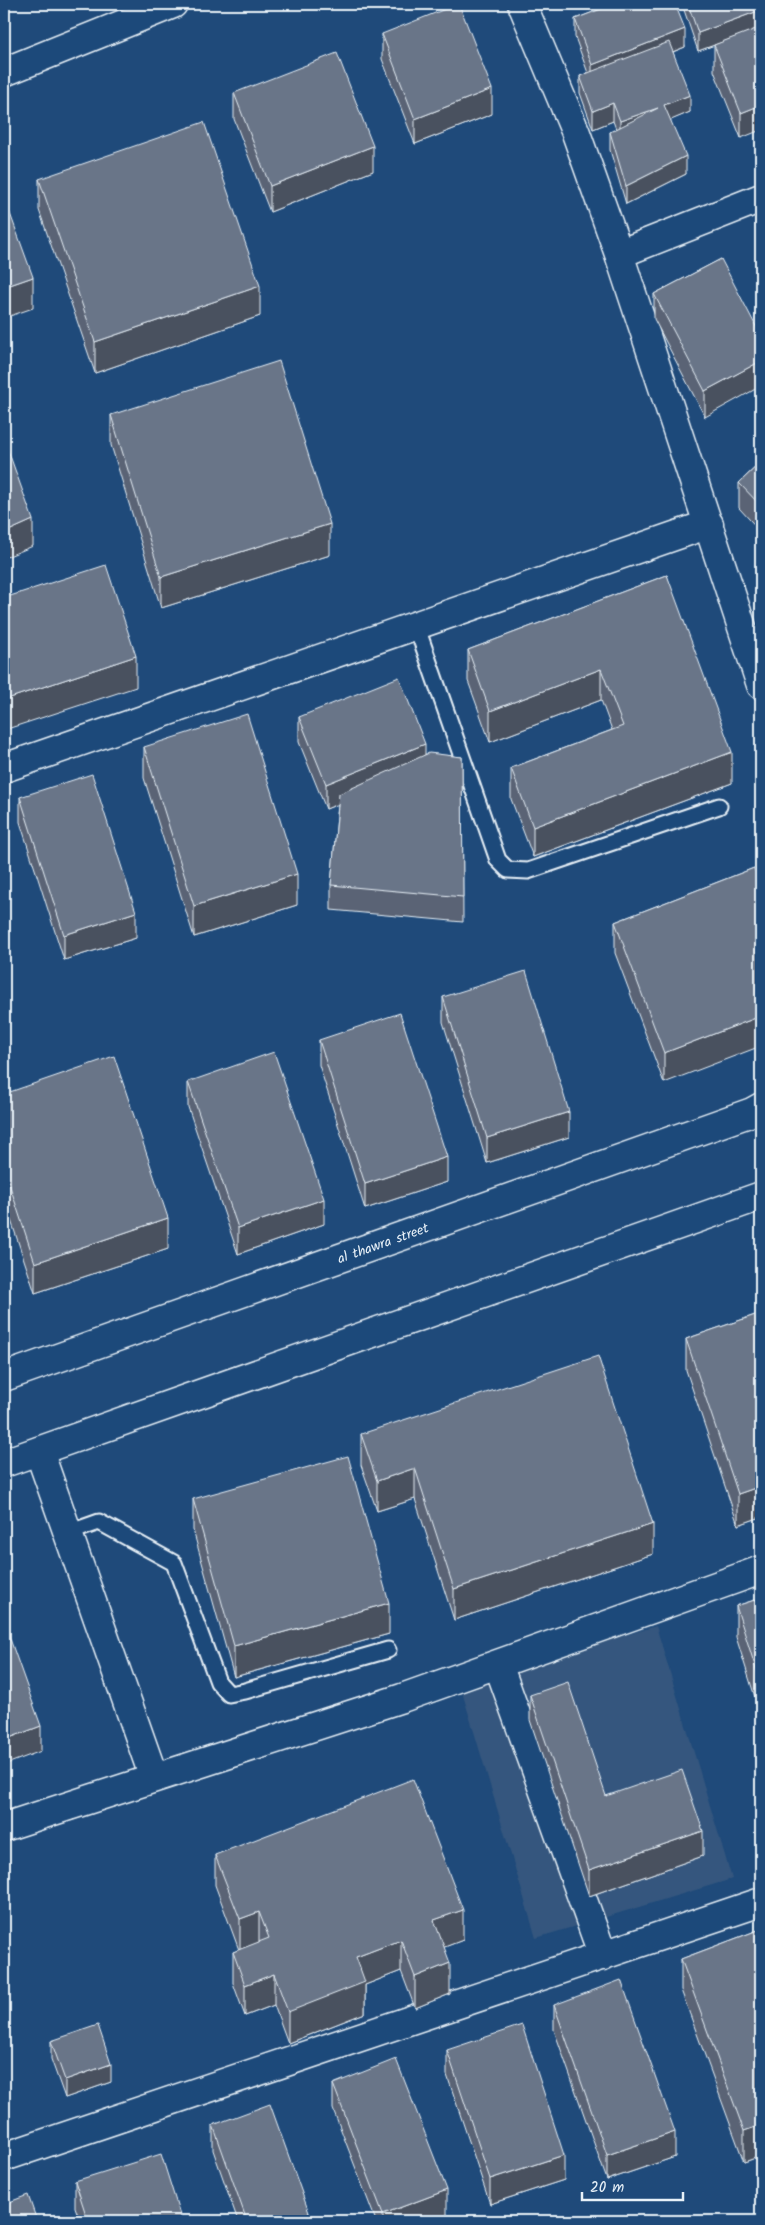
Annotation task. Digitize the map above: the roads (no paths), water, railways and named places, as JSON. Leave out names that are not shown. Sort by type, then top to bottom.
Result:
[{"type":"street","points":[[4,72],[173,4]]},
{"type":"street","points":[[522,4],[576,133],[619,254],[710,524],[761,685]]},
{"type":"street","points":[[619,254],[761,198]]},
{"type":"street","points":[[4,768],[710,524]]},
{"type":"street","name":"al thawra street","points":[[4,1377],[752,1112],[761,1107]]},
{"type":"street","points":[[4,1463],[761,1196]]},
{"type":"street","points":[[39,1451],[154,1778]]},
{"type":"street","points":[[4,1827],[402,1698],[761,1570]]},
{"type":"street","points":[[498,1664],[603,1956]]},
{"type":"street","points":[[4,2157],[761,1902]]},
{"type":"lane","points":[[416,626],[498,860],[508,870],[528,871],[719,806]]},
{"type":"lane","points":[[68,1533],[99,1522],[174,1563],[218,1682],[229,1694],[388,1650]]}]
